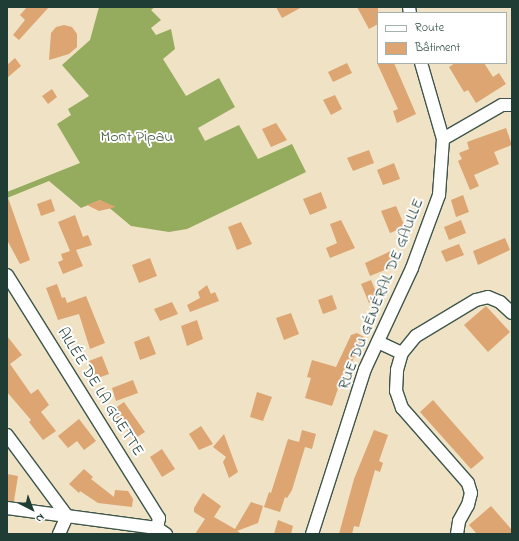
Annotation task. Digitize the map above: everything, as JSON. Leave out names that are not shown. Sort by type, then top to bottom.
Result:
[{"type":"street","name":"RUE DU GÉNÉRAL DE GAULLE","points":[[312,534],[365,369],[429,225],[441,183],[443,140],[422,64]]},
{"type":"street","points":[[443,140],[502,105],[512,105]]},
{"type":"street","name":"ALLÉE DE LA GUETTE","points":[[7,275],[159,518],[162,531]]},
{"type":"street","points":[[457,534],[459,521],[468,505],[471,493],[468,483],[402,408],[396,391],[397,370],[402,353],[416,336],[476,300],[488,297],[500,302],[512,313]]},
{"type":"street","points":[[378,342],[402,353]]},
{"type":"street","points":[[7,435],[67,516]]},
{"type":"street","points":[[7,508],[162,531]]},
{"type":"street","points":[[59,534],[67,516]]},
{"type":"green space","name":"Mont Pipau","points":[[99,7],[155,7],[151,10],[161,20],[151,28],[156,35],[171,29],[175,49],[163,59],[186,96],[219,78],[235,107],[198,128],[205,141],[239,125],[258,159],[292,144],[306,172],[187,229],[169,232],[131,226],[100,200],[81,208],[49,181],[7,198],[7,192],[80,163],[57,124],[71,115],[68,109],[89,96],[62,65],[90,40]]},
{"type":"building","points":[[27,7],[49,7],[19,40],[13,35],[25,20],[20,15]]},
{"type":"building","points":[[276,7],[302,7],[282,18]]},
{"type":"building","points":[[357,7],[378,7],[377,25],[369,29]]},
{"type":"building","points":[[64,25],[72,27],[77,34],[77,47],[69,54],[49,60],[51,33],[56,27]]},
{"type":"building","points":[[15,58],[21,66],[7,78],[7,65]]},
{"type":"building","points":[[347,63],[352,73],[333,82],[328,72]]},
{"type":"building","points":[[377,64],[394,64],[416,114],[397,123],[393,111],[398,109]]},
{"type":"building","points":[[454,64],[485,64],[493,77],[499,73],[506,84],[476,103],[468,90],[464,92],[449,67]]},
{"type":"building","points":[[52,89],[57,97],[48,104],[42,96]]},
{"type":"building","points":[[335,95],[342,109],[331,115],[323,100]]},
{"type":"building","points":[[276,123],[287,140],[271,147],[262,129]]},
{"type":"building","points":[[506,128],[512,145],[494,152],[499,164],[474,175],[479,186],[470,190],[458,161],[462,159],[459,153],[469,149],[467,142]]},
{"type":"building","points":[[369,150],[374,163],[353,171],[347,158]]},
{"type":"building","points":[[394,163],[400,179],[383,185],[377,170]]},
{"type":"building","points":[[321,192],[327,208],[310,215],[303,199]]},
{"type":"building","points":[[7,195],[30,260],[20,264],[7,240]]},
{"type":"building","points":[[463,195],[469,212],[456,217],[451,200]]},
{"type":"building","points":[[51,199],[55,211],[41,216],[37,204]]},
{"type":"building","points":[[100,200],[116,207],[99,211],[87,205]]},
{"type":"building","points":[[396,206],[405,227],[390,233],[381,211]]},
{"type":"building","points":[[75,215],[83,237],[88,235],[92,245],[76,250],[83,266],[63,274],[58,262],[63,260],[61,254],[70,251],[58,222]]},
{"type":"building","points":[[341,220],[355,248],[330,258],[326,248],[337,243],[330,224]]},
{"type":"building","points":[[461,220],[466,233],[449,240],[444,227]]},
{"type":"building","points":[[241,222],[252,244],[237,250],[228,227]]},
{"type":"building","points":[[505,238],[510,250],[478,265],[473,251]]},
{"type":"building","points":[[459,244],[464,255],[446,262],[441,251]]},
{"type":"building","points":[[391,251],[397,265],[370,276],[365,263]]},
{"type":"building","points":[[150,258],[157,276],[139,283],[132,265]]},
{"type":"building","points":[[371,280],[379,299],[369,303],[361,284]]},
{"type":"building","points":[[57,284],[62,298],[65,297],[67,303],[86,296],[105,343],[90,349],[79,314],[58,320],[46,288]]},
{"type":"building","points":[[207,285],[211,294],[215,292],[219,301],[190,312],[187,305],[200,298],[198,292]]},
{"type":"building","points":[[332,295],[337,309],[323,314],[318,300]]},
{"type":"building","points":[[172,302],[178,314],[160,321],[154,309]]},
{"type":"building","points":[[486,306],[510,332],[488,352],[464,325]]},
{"type":"building","points":[[291,313],[299,334],[284,340],[276,318]]},
{"type":"building","points":[[197,320],[203,339],[187,346],[181,326]]},
{"type":"building","points":[[357,333],[364,337],[352,362],[348,360],[332,406],[305,398],[311,378],[307,377],[312,360],[336,367],[351,335]]},
{"type":"building","points":[[7,336],[22,355],[10,364],[31,394],[38,389],[49,405],[41,412],[56,431],[43,440],[29,422],[31,420],[7,392]]},
{"type":"building","points":[[149,336],[156,354],[140,360],[134,342]]},
{"type":"building","points":[[102,356],[109,374],[95,379],[89,361]]},
{"type":"building","points":[[133,380],[138,393],[116,401],[112,388]]},
{"type":"building","points":[[257,392],[272,397],[263,421],[250,417]]},
{"type":"building","points":[[433,400],[484,458],[471,469],[420,412]]},
{"type":"building","points":[[124,402],[145,432],[134,439],[111,411]]},
{"type":"building","points":[[79,419],[96,441],[84,450],[77,441],[68,448],[58,436]]},
{"type":"building","points":[[201,426],[213,444],[199,450],[189,434]]},
{"type":"building","points":[[302,430],[316,434],[312,449],[305,447],[292,490],[287,498],[285,497],[280,512],[264,507],[269,492],[271,493],[288,439],[299,442]]},
{"type":"building","points":[[374,430],[388,435],[379,461],[383,463],[380,472],[375,470],[359,527],[354,526],[352,534],[339,534],[354,479]]},
{"type":"building","points":[[224,434],[238,472],[229,478],[223,462],[226,457],[213,447]]},
{"type":"building","points":[[162,449],[175,469],[162,477],[150,457]]},
{"type":"building","points":[[84,469],[93,477],[91,479],[114,497],[115,490],[128,491],[133,499],[132,507],[98,503],[80,491],[79,493],[69,484]]},
{"type":"building","points":[[7,474],[18,476],[14,501],[7,501]]},
{"type":"building","points":[[203,493],[221,506],[214,517],[235,529],[251,502],[263,506],[258,523],[237,531],[242,534],[195,534],[205,519],[194,512],[194,508]]},
{"type":"building","points":[[491,506],[512,530],[512,534],[477,534],[469,525]]},
{"type":"building","points":[[278,520],[293,526],[291,534],[274,534]]}]
